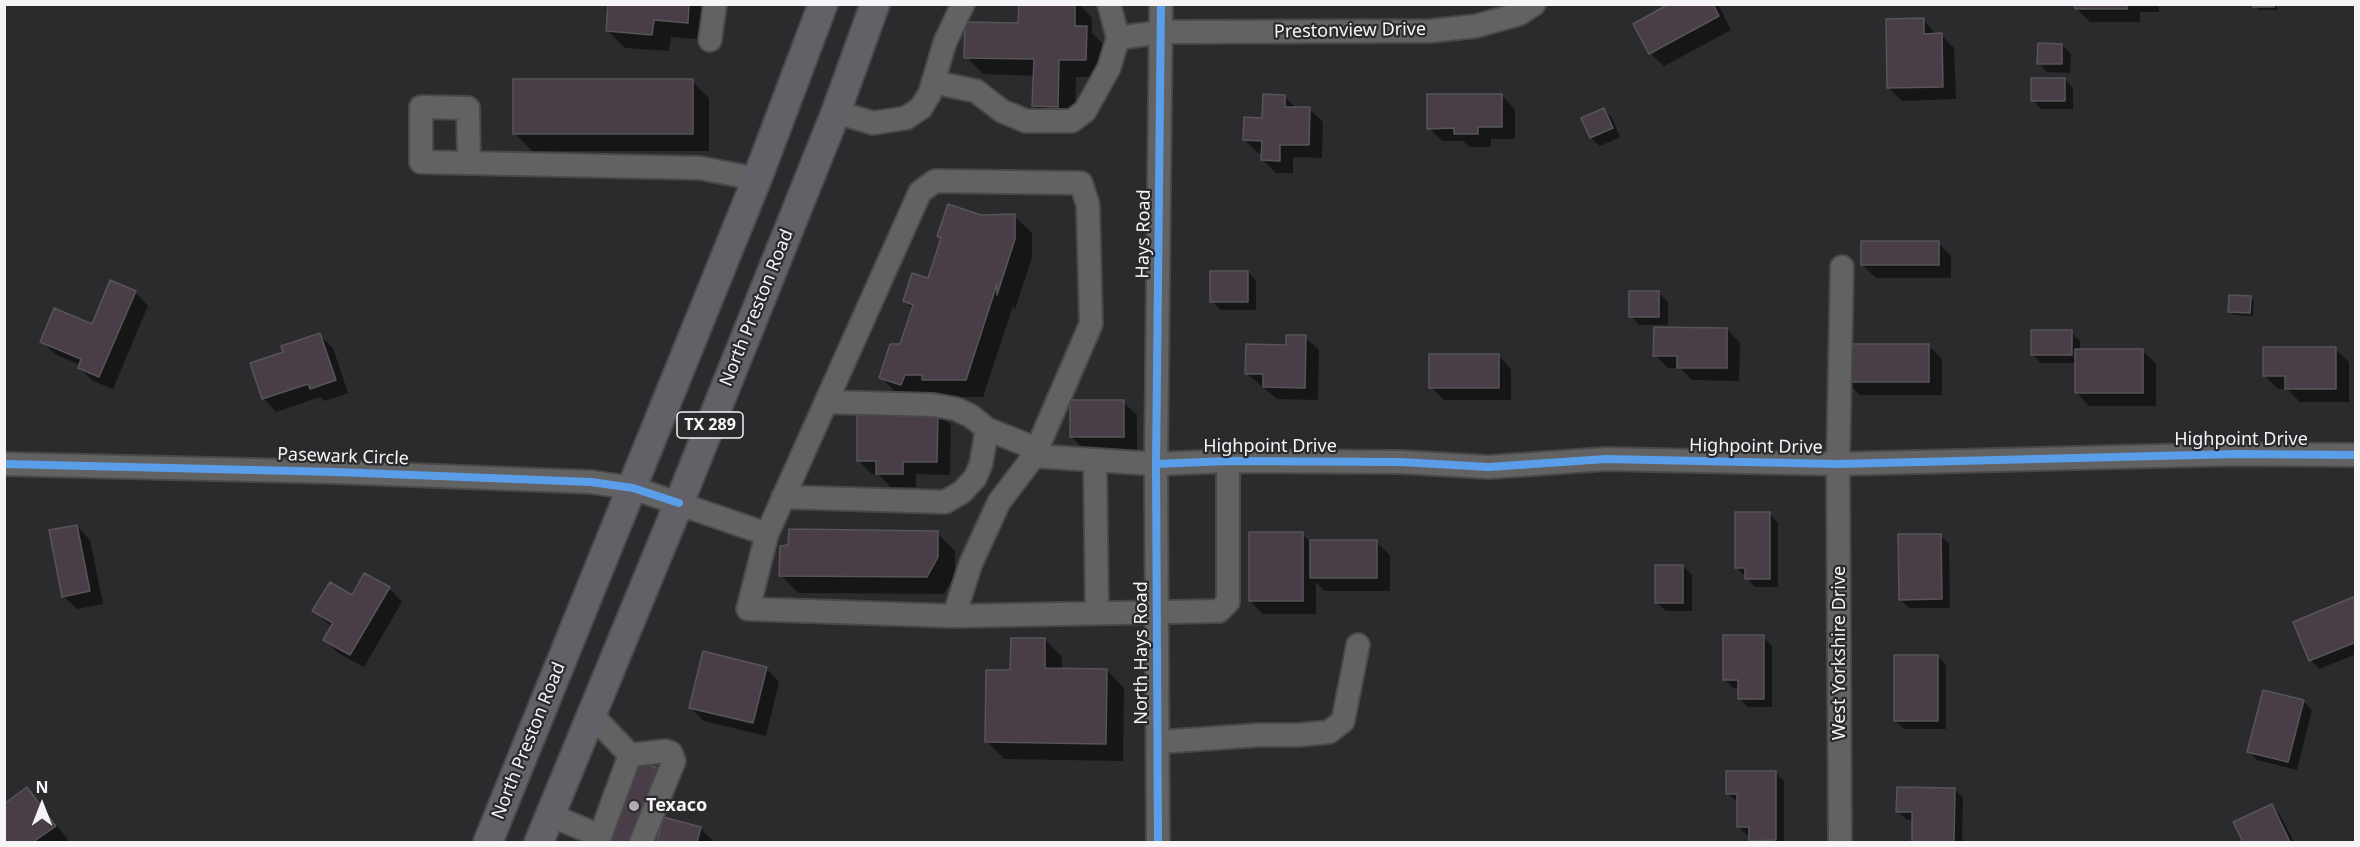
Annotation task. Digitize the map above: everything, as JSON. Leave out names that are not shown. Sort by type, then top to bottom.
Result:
[{"type":"main road","name":"North Preston Road","points":[[488,843],[757,179],[823,4]]},
{"type":"main road","name":"North Preston Road","points":[[539,843],[836,112],[875,4]]},
{"type":"street","points":[[710,39],[715,4]]},
{"type":"street","points":[[836,112],[873,123],[906,118],[921,108],[933,82],[945,42],[963,4]]},
{"type":"street","points":[[933,82],[976,91],[1002,111],[1026,121],[1072,121],[1085,111],[1109,68],[1118,38],[1109,4]]},
{"type":"street","name":"Hays Road","points":[[1156,464],[1161,4]]},
{"type":"street","name":"Prestonview Drive","points":[[1118,38],[1161,32],[1430,31],[1476,26],[1519,14],[1534,4]]},
{"type":"street","points":[[468,163],[700,168],[757,179]]},
{"type":"street","points":[[954,616],[971,563],[999,502],[1036,452],[1091,324],[1088,205],[1082,183],[935,181],[920,192],[783,497],[767,534],[748,609],[954,616],[1219,611],[1228,602],[1228,461]]},
{"type":"street","name":"West Yorkshire Drive","points":[[1840,843],[1838,464],[1842,267]]},
{"type":"street","name":"Highpoint Drive","points":[[827,402],[933,405],[956,409],[971,416],[987,429],[1036,452],[1095,460],[1156,464],[1228,461],[1400,462],[1489,467],[1606,459],[1838,464],[2225,454],[2355,455]]},
{"type":"street","points":[[783,497],[945,502],[962,492],[975,478],[981,464],[987,429]]},
{"type":"street","points":[[1095,460],[1097,613]]},
{"type":"street","name":"Pasewark Circle","points":[[4,464],[591,482],[633,488],[767,534]]},
{"type":"street","name":"North Hays Road","points":[[1156,464],[1158,843]]},
{"type":"street","points":[[1158,742],[1329,732],[1343,722],[1358,645]]},
{"type":"street","points":[[592,715],[630,754]]},
{"type":"street","points":[[630,754],[666,751],[671,753],[674,761],[641,843]]},
{"type":"street","points":[[550,815],[599,839],[630,754]]},
{"type":"building","points":[[608,4],[689,4],[688,23],[654,20],[652,35],[606,31]]},
{"type":"building","points":[[1019,4],[1075,4],[1075,26],[1087,26],[1086,60],[1059,60],[1058,107],[1032,106],[1034,59],[964,58],[965,22],[1018,23]]},
{"type":"building","points":[[1669,4],[1713,4],[1719,16],[1649,54],[1633,24]]},
{"type":"building","points":[[2075,4],[2127,4],[2127,9],[2075,9]]},
{"type":"building","points":[[2253,4],[2274,4],[2274,7],[2253,7]]},
{"type":"building","points":[[1924,18],[1924,34],[1942,33],[1943,87],[1887,88],[1886,19]]},
{"type":"building","points":[[2038,43],[2062,44],[2062,64],[2037,64]]},
{"type":"building","points":[[2031,78],[2065,78],[2065,101],[2031,101]]},
{"type":"building","points":[[513,79],[693,79],[693,134],[513,134]]},
{"type":"building","points":[[1263,94],[1285,95],[1285,107],[1310,107],[1309,145],[1280,145],[1280,161],[1261,160],[1262,141],[1243,140],[1244,117],[1262,118]]},
{"type":"building","points":[[1427,94],[1502,94],[1502,127],[1478,127],[1478,134],[1454,134],[1454,128],[1427,129]]},
{"type":"building","points":[[1604,108],[1613,128],[1590,138],[1581,118]]},
{"type":"building","points":[[948,204],[981,215],[1015,214],[1015,239],[997,295],[997,284],[966,380],[922,380],[922,375],[905,375],[901,385],[879,378],[890,344],[900,344],[913,305],[903,301],[912,273],[928,278],[941,238],[937,236]]},
{"type":"building","points":[[1861,241],[1939,241],[1939,265],[1861,265]]},
{"type":"building","points":[[1210,271],[1248,271],[1248,302],[1210,302]]},
{"type":"building","points":[[110,280],[136,291],[99,377],[78,368],[81,359],[40,342],[54,308],[92,324]]},
{"type":"building","points":[[1629,291],[1659,291],[1659,317],[1629,317]]},
{"type":"building","points":[[2229,295],[2251,296],[2250,313],[2228,312]]},
{"type":"building","points":[[1654,327],[1727,328],[1727,368],[1677,368],[1677,356],[1653,356]]},
{"type":"building","points":[[2031,330],[2072,330],[2072,355],[2031,355]]},
{"type":"building","points":[[320,333],[336,380],[310,389],[308,384],[262,399],[250,363],[283,352],[281,346]]},
{"type":"building","points":[[1286,335],[1306,335],[1305,388],[1263,387],[1263,374],[1245,374],[1246,344],[1286,345]]},
{"type":"building","points":[[1846,344],[1929,344],[1929,382],[1846,382]]},
{"type":"building","points":[[2263,347],[2336,347],[2336,389],[2285,389],[2285,376],[2263,376]]},
{"type":"building","points":[[2075,349],[2143,349],[2143,393],[2075,393]]},
{"type":"building","points":[[1429,354],[1499,354],[1499,388],[1429,388]]},
{"type":"building","points":[[1070,400],[1124,400],[1124,437],[1070,437]]},
{"type":"building","points":[[857,410],[938,411],[937,462],[903,462],[903,474],[876,474],[876,461],[857,461]]},
{"type":"building","points":[[1735,512],[1770,512],[1770,579],[1745,579],[1745,568],[1735,568]]},
{"type":"building","points":[[77,525],[90,591],[62,597],[49,530]]},
{"type":"building","points":[[789,529],[938,531],[938,557],[927,577],[779,576],[780,546],[788,545]]},
{"type":"building","points":[[1249,532],[1303,532],[1303,601],[1249,601]]},
{"type":"building","points":[[1898,534],[1941,534],[1942,599],[1899,600]]},
{"type":"building","points":[[1310,540],[1377,540],[1377,578],[1310,578]]},
{"type":"building","points":[[1655,565],[1683,565],[1683,603],[1655,603]]},
{"type":"building","points":[[364,573],[390,587],[350,655],[323,640],[333,623],[312,611],[330,582],[352,595]]},
{"type":"building","points":[[2353,597],[2356,603],[2356,642],[2309,661],[2293,622]]},
{"type":"building","points":[[1723,635],[1764,635],[1764,699],[1738,699],[1738,680],[1723,680]]},
{"type":"building","points":[[1011,638],[1045,638],[1045,668],[1107,669],[1106,744],[985,742],[986,670],[1010,670]]},
{"type":"building","points":[[703,651],[767,667],[753,723],[689,708]]},
{"type":"building","points":[[1894,655],[1938,655],[1938,721],[1894,721]]},
{"type":"building","points":[[2263,690],[2304,700],[2288,762],[2247,752]]},
{"type":"building","name":"Texaco","points":[[639,761],[660,769],[632,842],[609,842]]},
{"type":"building","points":[[1726,771],[1776,771],[1776,840],[1749,841],[1749,827],[1737,827],[1737,794],[1726,794]]},
{"type":"building","points":[[27,787],[56,826],[33,842],[4,842],[4,804]]},
{"type":"building","points":[[1897,787],[1955,788],[1954,842],[1912,842],[1912,812],[1896,812]]},
{"type":"building","points":[[2272,804],[2290,842],[2243,842],[2233,822]]},
{"type":"building","points":[[663,817],[701,827],[697,842],[657,842]]},
{"type":"cycle path","points":[[1158,842],[1156,464],[1161,4]]},
{"type":"cycle path","points":[[1156,464],[1228,461],[1400,462],[1489,467],[1606,459],[1838,464],[2236,454],[2356,455]]},
{"type":"cycle path","points":[[4,464],[336,472],[591,482],[633,488],[679,503]]},
{"type":"place","name":"Texaco","points":[[634,806]]}]
